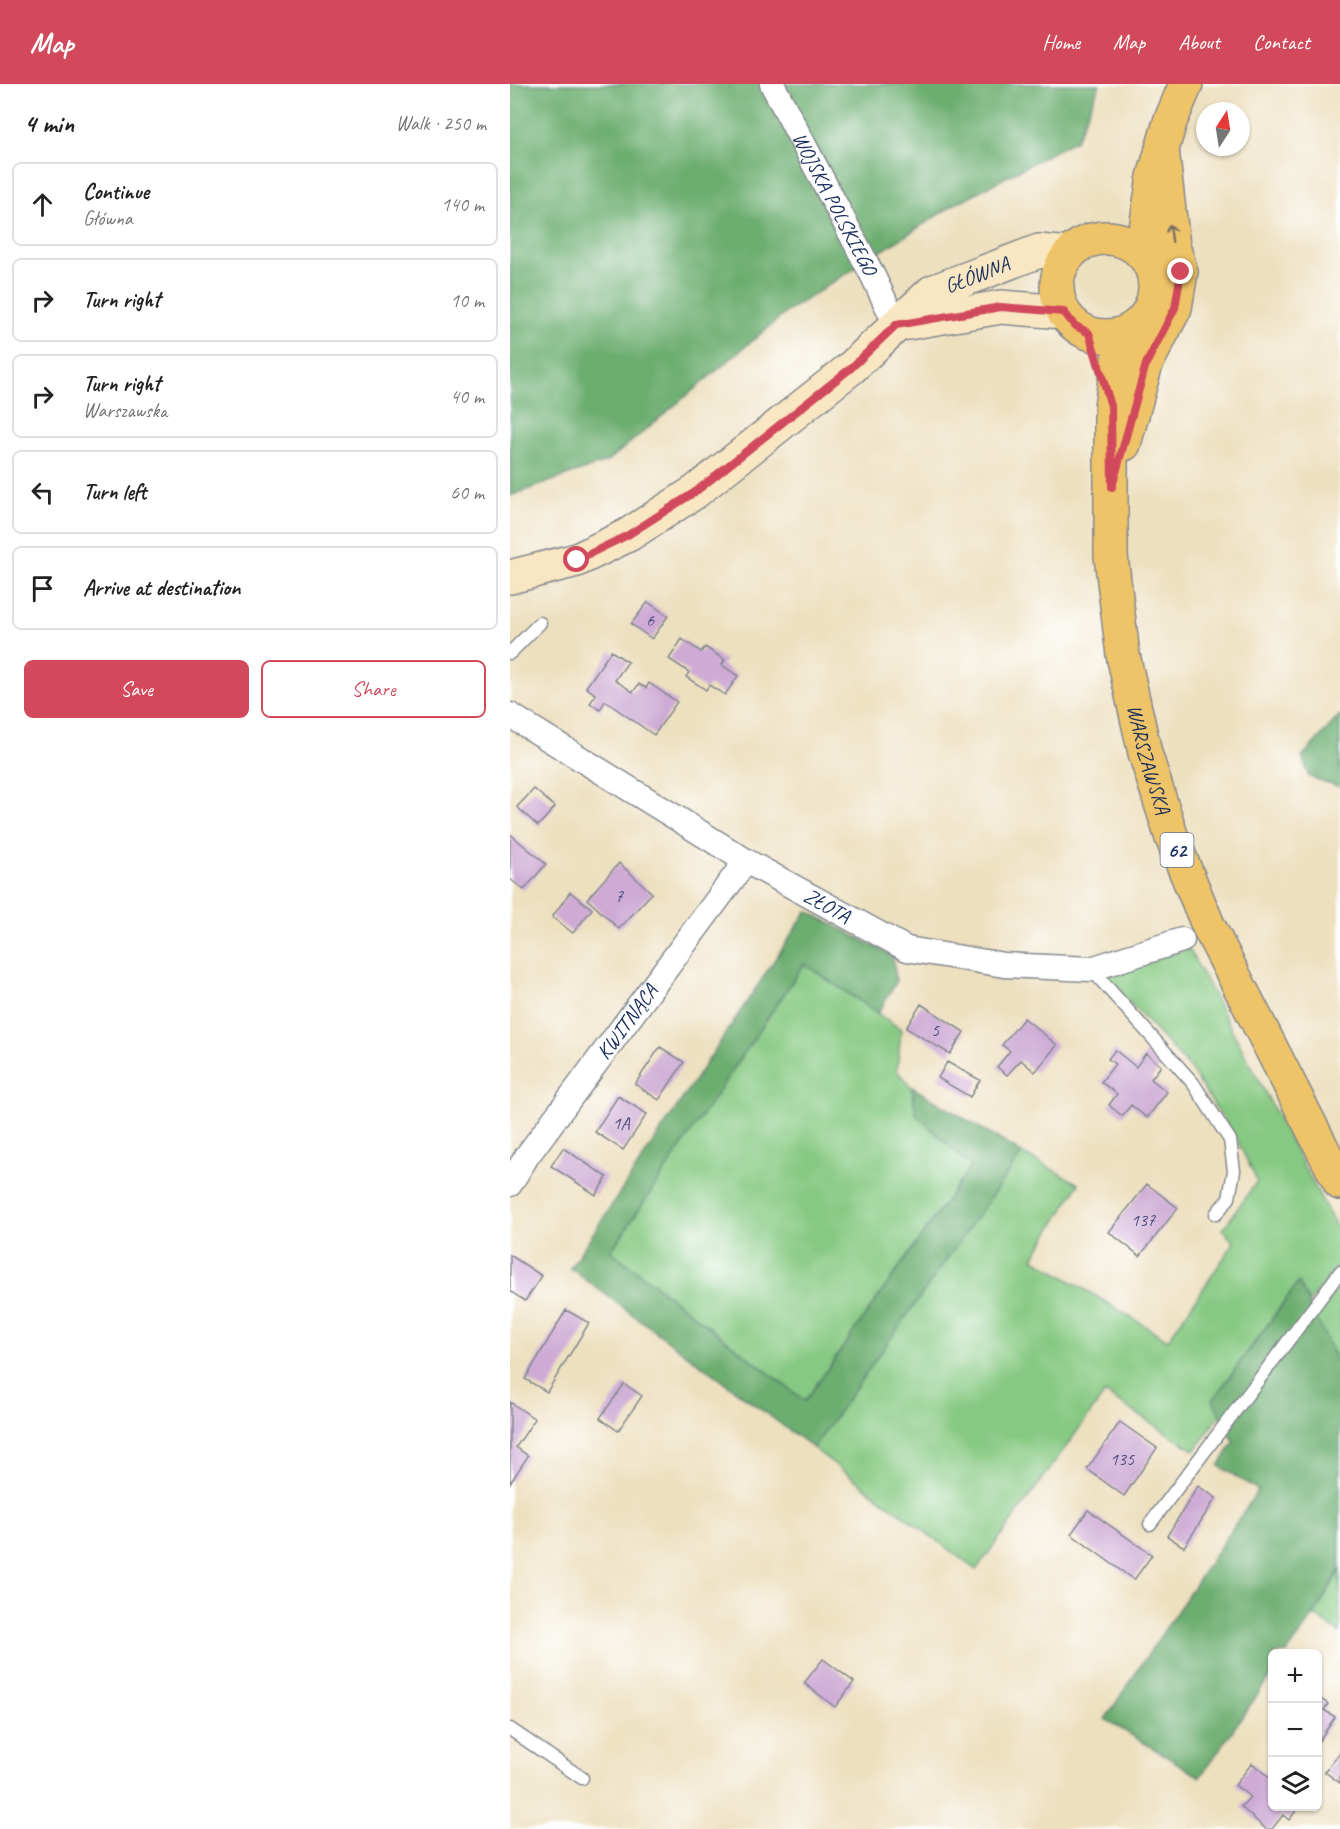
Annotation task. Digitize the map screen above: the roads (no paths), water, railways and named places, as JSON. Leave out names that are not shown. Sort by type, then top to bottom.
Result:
[{"type":"main road","name":"62","points":[[1142,254],[1158,163],[1186,84]]},
{"type":"main road","name":"62","points":[[1106,238],[1158,163]]},
{"type":"main road","name":"62","points":[[1112,487],[1146,364],[1175,308],[1181,272],[1173,246],[1158,163]]},
{"type":"main road","points":[[1106,238],[1132,245],[1142,254],[1151,267],[1155,283],[1154,300],[1147,315],[1136,326],[1122,334],[1105,337],[1089,333],[1074,325],[1064,312],[1058,298],[1057,282],[1061,267],[1069,254],[1092,240],[1106,238]]},
{"type":"main road","name":"GŁÓWNA","points":[[510,577],[577,560],[628,535],[695,492],[851,368],[932,292],[1039,251],[1069,254]]},
{"type":"main road","name":"GŁÓWNA","points":[[896,325],[1001,307],[1064,312]]},
{"type":"main road","name":"WARSZAWSKA","points":[[1089,333],[1111,406]]},
{"type":"main road","name":"WARSZAWSKA","points":[[1122,334],[1111,406],[1111,556],[1123,655],[1145,753],[1172,838],[1208,925],[1340,1183]]},
{"type":"street","name":"WOJSKA POLSKIEGO","points":[[772,84],[873,276],[896,325]]},
{"type":"street","name":"ZŁOTA","points":[[510,715],[746,861],[907,949],[1004,965],[1091,969],[1182,940]]},
{"type":"street","name":"KWITNĄCA","points":[[510,1184],[527,1156],[746,861]]},
{"type":"lane","points":[[510,653],[540,623]]},
{"type":"lane","points":[[1091,969],[1193,1083],[1230,1140],[1234,1171],[1229,1198],[1216,1214]]},
{"type":"lane","points":[[1150,1524],[1340,1272]]},
{"type":"lane","points":[[510,1729],[582,1778]]}]
